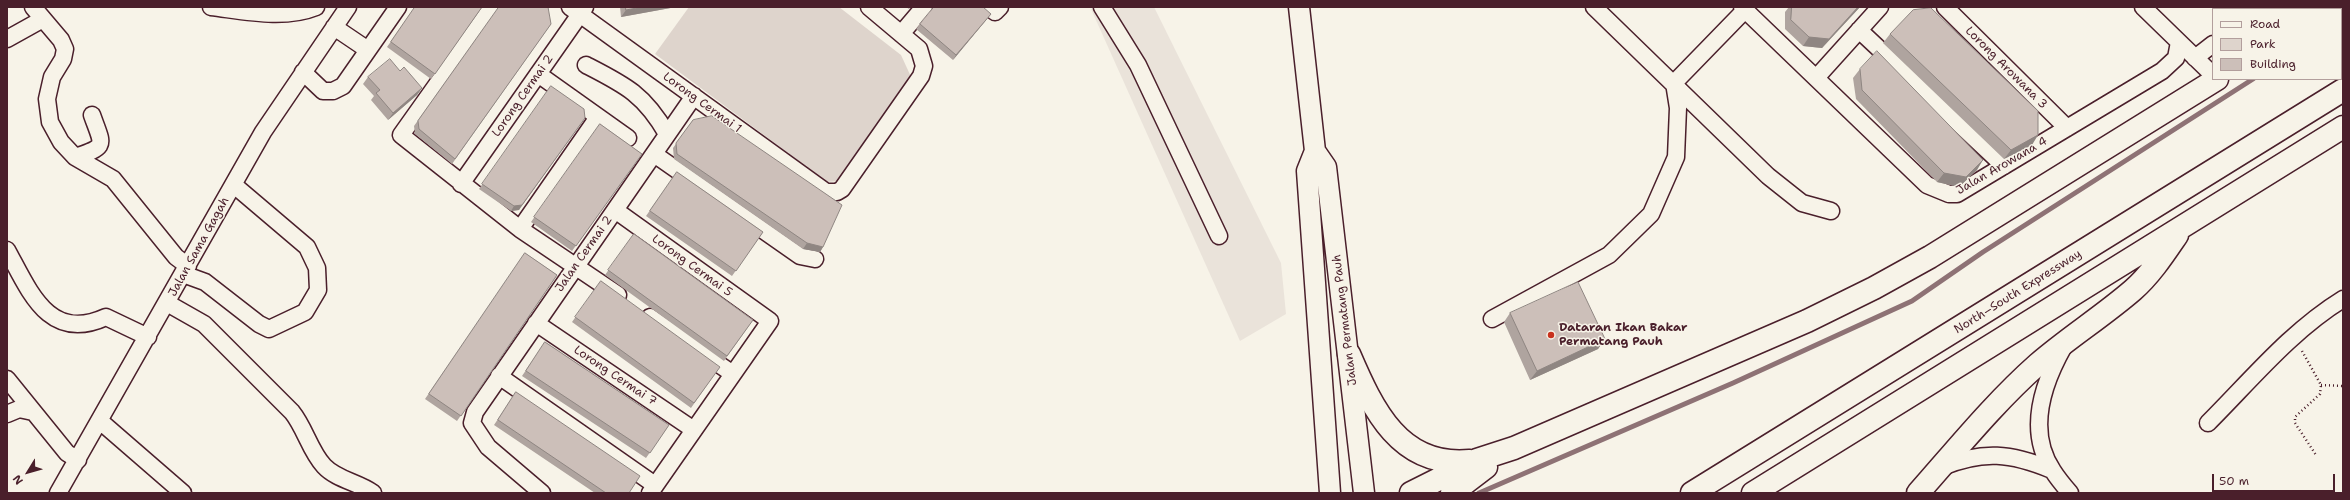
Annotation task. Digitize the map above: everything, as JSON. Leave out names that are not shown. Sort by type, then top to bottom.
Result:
[{"type":"highway","points":[[1411,493],[1477,460],[1514,448],[1807,321],[1874,288],[1930,257],[2215,80]]},
{"type":"highway","name":"North–South Expressway","points":[[1692,493],[2343,90]]},
{"type":"highway","points":[[1753,493],[2343,127]]},
{"type":"highway","points":[[1918,493],[2015,386],[2070,338],[2134,289],[2152,270],[2181,228]]},
{"type":"highway","points":[[1349,354],[1376,409],[1405,444],[1415,452],[1440,461],[1453,463],[1477,460]]},
{"type":"highway","points":[[1452,493],[1514,448]]},
{"type":"main road","name":"Jalan Permatang Pauh","points":[[1299,7],[1315,151],[1307,171],[1330,493]]},
{"type":"main road","name":"Jalan Permatang Pauh","points":[[1315,151],[1326,167],[1364,493]]},
{"type":"street","points":[[211,7],[264,14],[306,11],[316,7]]},
{"type":"street","points":[[322,7],[341,17],[368,50]]},
{"type":"street","points":[[303,72],[323,92],[333,91],[343,86],[398,7]]},
{"type":"street","points":[[492,7],[401,135],[461,184],[520,228],[733,374],[653,489],[500,376]]},
{"type":"street","points":[[869,7],[901,34],[924,7]]},
{"type":"street","points":[[989,7],[996,12],[1000,7]]},
{"type":"street","points":[[1102,7],[1138,64],[1219,236]]},
{"type":"street","points":[[1594,7],[1674,83],[1768,176],[1802,203],[1831,211]]},
{"type":"street","points":[[1816,78],[1880,7]]},
{"type":"street","name":"Lorong Arowana 3","points":[[1945,7],[2067,128]]},
{"type":"street","points":[[2143,7],[2212,74]]},
{"type":"street","name":"Lorong Cermai 2","points":[[461,184],[538,74],[578,9]]},
{"type":"street","name":"Lorong Cermai 1","points":[[578,9],[826,192],[837,192],[842,189],[921,76],[924,66],[919,49],[901,34]]},
{"type":"street","points":[[1674,83],[1751,10]]},
{"type":"street","name":"Jalan Arowana 4","points":[[1751,10],[1816,78],[1927,185],[1949,194],[1957,194],[2162,71],[2176,58],[2179,42]]},
{"type":"street","points":[[7,39],[38,13],[61,40],[66,49],[64,59],[52,77],[46,99],[50,122],[61,142],[75,157],[113,179],[186,270],[205,282],[259,324],[268,329],[305,312],[318,290],[317,268],[307,247],[234,185]]},
{"type":"street","name":"Jalan Sama Gagah","points":[[58,493],[148,337],[263,132],[341,17]]},
{"type":"street","points":[[1859,30],[2004,166]]},
{"type":"street","points":[[2195,58],[2212,45]]},
{"type":"street","points":[[586,65],[626,85],[654,111],[667,134]]},
{"type":"street","points":[[538,74],[628,138]]},
{"type":"street","points":[[1492,319],[1609,254],[1651,214],[1676,157],[1678,108],[1674,83]]},
{"type":"street","name":"Jalan Cermai 2","points":[[542,493],[488,447],[472,423],[475,412],[694,96]]},
{"type":"street","points":[[75,157],[96,150],[101,146],[101,141],[92,115]]},
{"type":"street","points":[[520,228],[598,117]]},
{"type":"street","points":[[654,154],[800,256],[815,259]]},
{"type":"street","name":"Lorong Cermai 5","points":[[615,210],[770,322],[733,374]]},
{"type":"street","points":[[7,250],[43,310],[58,321],[74,325],[90,324],[106,317],[148,337]]},
{"type":"street","points":[[2208,423],[2291,338],[2321,313],[2343,299]]},
{"type":"street","points":[[167,303],[204,324],[292,412],[301,424],[324,466],[344,479],[364,486],[373,493]]},
{"type":"street","name":"Lorong Cermai 7","points":[[536,323],[694,430]]},
{"type":"street","points":[[2070,338],[2048,377],[2042,396],[2039,416],[2040,435],[2044,452],[2052,470],[2070,493]]},
{"type":"street","points":[[7,379],[66,453],[78,460]]},
{"type":"street","points":[[7,414],[19,409],[33,412]]},
{"type":"street","points":[[100,421],[183,493]]},
{"type":"street","points":[[1940,468],[1970,458],[1988,455],[2027,459],[2052,470]]},
{"type":"path","points":[[2291,338],[2301,349],[2321,385],[2320,394],[2295,417],[2295,423],[2316,455]]},
{"type":"path","points":[[2321,385],[2343,386]]},
{"type":"shaded area","points":[[1094,7],[1154,7],[1281,263],[1286,314],[1240,341],[1091,9]]},
{"type":"green space","points":[[689,7],[839,7],[901,55],[912,79],[839,181],[827,182],[655,54]]},
{"type":"building","points":[[415,7],[482,7],[435,74],[391,42]]},
{"type":"building","points":[[499,7],[548,7],[551,24],[455,159],[419,129],[418,121]]},
{"type":"building","points":[[626,7],[642,7],[626,10]]},
{"type":"building","points":[[934,7],[983,7],[991,14],[956,55],[920,24]]},
{"type":"building","points":[[1792,7],[1858,7],[1829,39],[1809,37],[1791,20]]},
{"type":"building","points":[[1931,8],[2038,111],[2038,135],[2011,150],[1890,34],[1913,10]]},
{"type":"building","points":[[1877,51],[1983,160],[1966,177],[1944,173],[1862,90],[1860,69]]},
{"type":"building","points":[[390,59],[400,71],[404,67],[422,88],[393,113],[376,93],[380,90],[368,77]]},
{"type":"building","points":[[551,86],[584,109],[585,118],[522,205],[514,206],[482,184]]},
{"type":"building","points":[[712,116],[842,205],[823,247],[807,243],[677,154],[676,143],[693,120]]},
{"type":"building","points":[[600,124],[642,154],[576,246],[534,217]]},
{"type":"building","points":[[677,172],[763,232],[736,271],[650,211]]},
{"type":"building","points":[[634,234],[753,320],[727,356],[608,270]]},
{"type":"building","points":[[525,253],[557,275],[461,416],[429,394]]},
{"type":"building","points":[[601,281],[720,367],[694,403],[575,317]]},
{"type":"building","name":"Dataran Ikan Bakar Permatang Pauh","points":[[1578,282],[1605,339],[1537,371],[1510,313]]},
{"type":"building","points":[[545,342],[669,425],[650,453],[526,371]]},
{"type":"building","points":[[516,392],[640,476],[629,493],[606,493],[498,420]]},
{"type":"waterway","points":[[1479,493],[1733,383],[1912,301],[1983,252],[2251,80]]},
{"type":"place","name":"Dataran Ikan Bakar Permatang Pauh","points":[[1551,335]]}]
